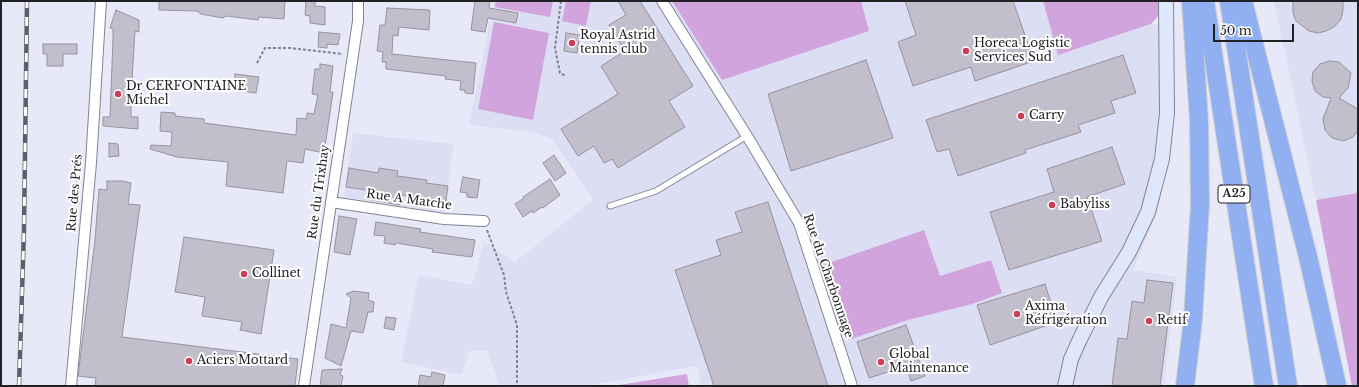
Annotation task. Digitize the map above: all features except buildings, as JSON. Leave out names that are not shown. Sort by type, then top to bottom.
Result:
[{"type":"highway","points":[[1185,386],[1193,319],[1200,204],[1199,121],[1191,1]]},
{"type":"highway","name":"A25","points":[[1205,1],[1264,386]]},
{"type":"highway","name":"A25","points":[[1229,1],[1288,386]]},
{"type":"highway","points":[[1243,1],[1309,261],[1337,386]]},
{"type":"main road","points":[[1065,386],[1071,359],[1080,339],[1101,297],[1129,252],[1148,212],[1160,166],[1167,113],[1166,1]]},
{"type":"street","name":"Rue des Prés","points":[[70,386],[90,170],[101,1]]},
{"type":"street","name":"Rue du Trixhay","points":[[304,386],[358,21],[358,1]]},
{"type":"street","name":"Rue du Charbonnage","points":[[662,1],[747,136],[799,223],[852,386]]},
{"type":"street","name":"Rue A Matche","points":[[331,202],[444,219],[484,221]]},
{"type":"lane","points":[[610,206],[656,191],[747,136]]},
{"type":"path","points":[[561,1],[555,48],[560,73],[566,76]]},
{"type":"path","points":[[257,63],[265,48],[290,48],[352,56]]},
{"type":"path","points":[[484,221],[504,275],[506,292],[517,324],[517,386]]},
{"type":"shaded area","points":[[494,1],[1043,1],[1058,55],[1151,24],[1173,27],[1171,146],[1157,213],[1133,270],[1177,277],[1164,386],[701,386],[697,366],[587,386],[499,386],[488,351],[469,351],[462,375],[401,362],[419,275],[472,285],[484,241],[515,262],[593,200],[552,139],[531,132],[469,125]]},
{"type":"shaded area","points":[[496,1],[553,1],[550,17],[495,7]]},
{"type":"shaded area","points":[[566,1],[591,1],[586,26],[562,21]]},
{"type":"shaded area","points":[[672,1],[861,1],[869,31],[722,80]]},
{"type":"shaded area","points":[[1043,1],[1159,1],[1160,14],[1151,24],[1058,55]]},
{"type":"shaded area","points":[[1274,1],[1358,1],[1358,386],[1352,386],[1316,200]]},
{"type":"shaded area","points":[[494,22],[549,33],[533,120],[478,109]]},
{"type":"shaded area","points":[[353,133],[453,144],[445,213],[344,197]]},
{"type":"shaded area","points":[[1358,193],[1358,386],[1352,386],[1316,200]]},
{"type":"shaded area","points":[[924,230],[940,276],[991,260],[1002,293],[972,304],[908,320],[851,339],[823,265]]},
{"type":"shaded area","points":[[687,374],[689,386],[613,386]]},
{"type":"railway","points":[[19,386],[24,230],[27,1]]},
{"type":"place","name":"Royal Astrid tennis club","points":[[572,43]]},
{"type":"place","name":"Horeca Logistic Services Sud","points":[[966,51]]},
{"type":"place","name":"Dr CERFONTAINE Michel","points":[[118,94]]},
{"type":"place","name":"Carry","points":[[1021,116]]},
{"type":"place","name":"Babyliss","points":[[1052,205]]},
{"type":"place","name":"Collinet","points":[[244,274]]},
{"type":"place","name":"Axima Réfrigération","points":[[1017,314]]},
{"type":"place","name":"Retif","points":[[1149,321]]},
{"type":"place","name":"Aciers Mottard","points":[[189,361]]},
{"type":"place","name":"Global Maintenance","points":[[881,362]]}]
